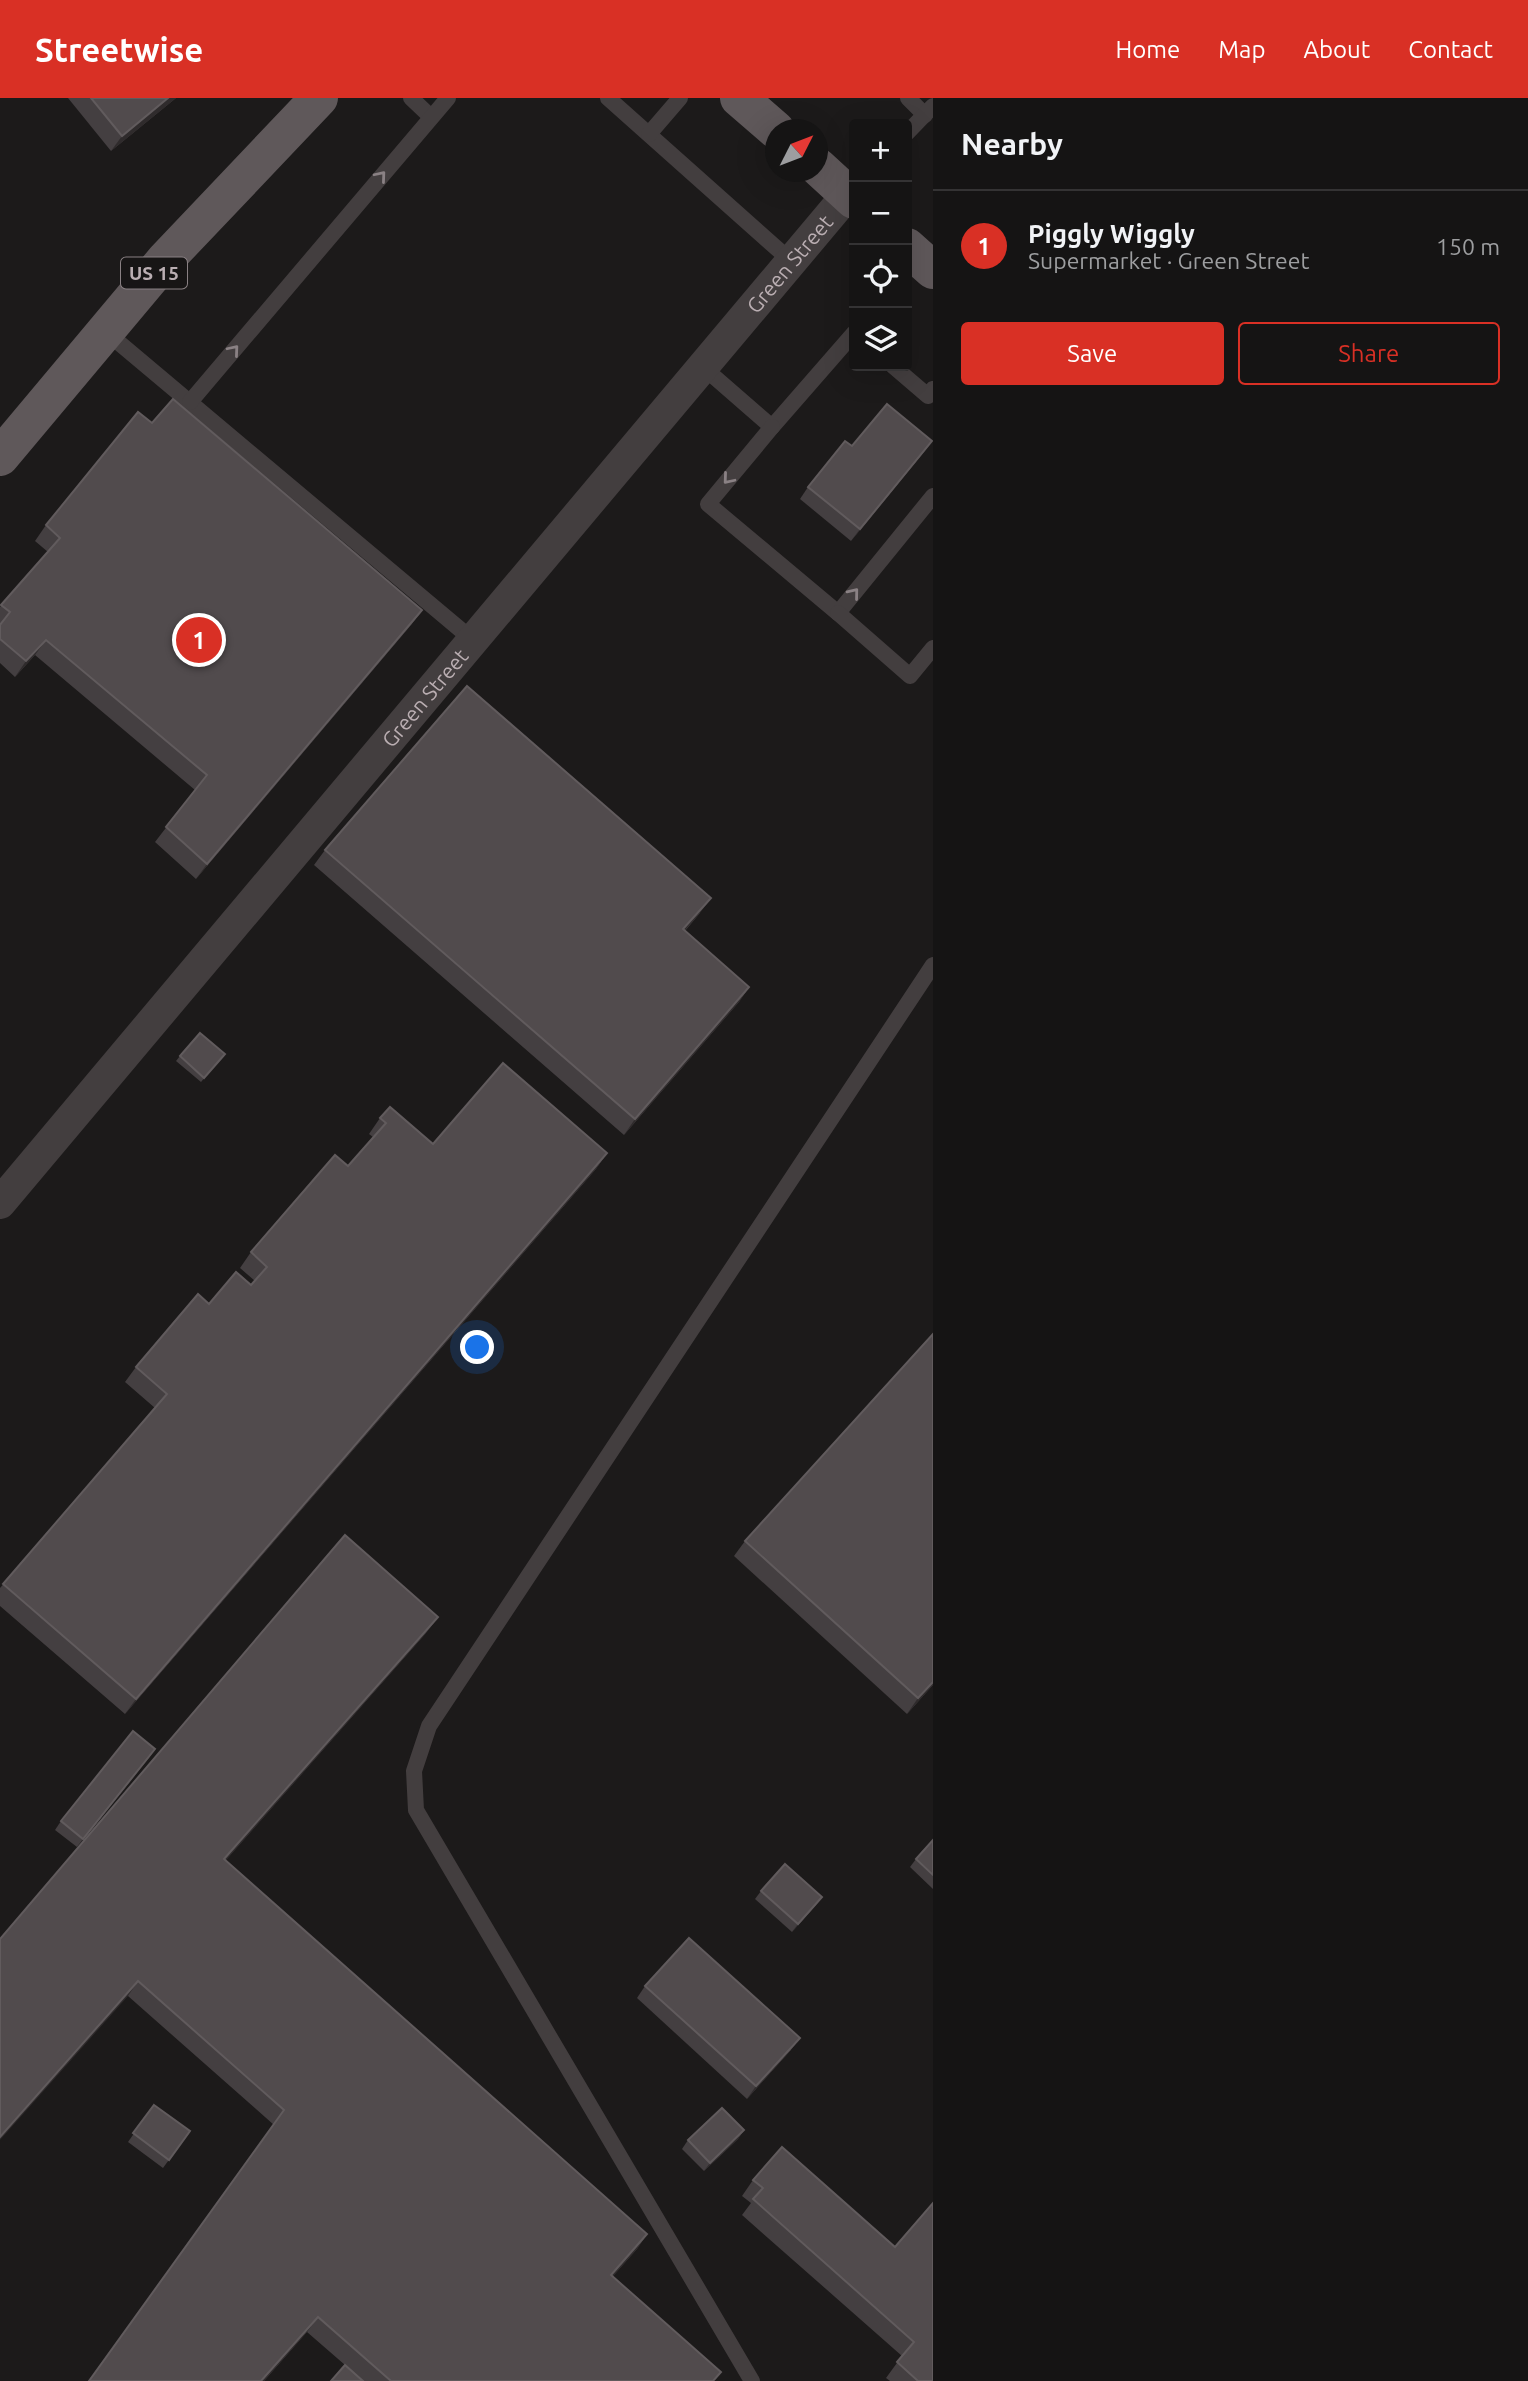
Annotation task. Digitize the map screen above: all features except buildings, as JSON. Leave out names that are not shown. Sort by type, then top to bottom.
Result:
[{"type":"main road","name":"US 15","points":[[0,457],[166,259],[318,98]]},
{"type":"main road","points":[[739,98],[765,121]]},
{"type":"main road","points":[[828,175],[849,192]]},
{"type":"main road","points":[[912,251],[933,270]]},
{"type":"street","name":"Green Street","points":[[0,1203],[791,261],[849,197]]},
{"type":"lane","points":[[411,98],[431,117]]},
{"type":"lane","points":[[190,402],[448,98]]},
{"type":"lane","points":[[608,98],[791,261]]},
{"type":"lane","points":[[649,134],[680,98]]},
{"type":"lane","points":[[908,98],[929,110],[912,128]]},
{"type":"lane","points":[[105,331],[474,641]]},
{"type":"lane","points":[[849,339],[708,504],[910,676],[933,648]]},
{"type":"lane","points":[[703,367],[772,427]]},
{"type":"lane","points":[[900,371],[931,395]]},
{"type":"lane","points":[[838,613],[933,496]]},
{"type":"lane","points":[[752,2381],[416,1810],[414,1771],[429,1726],[933,965]]},
{"type":"place","name":"Piggly Wiggly","points":[[199,640]]}]
